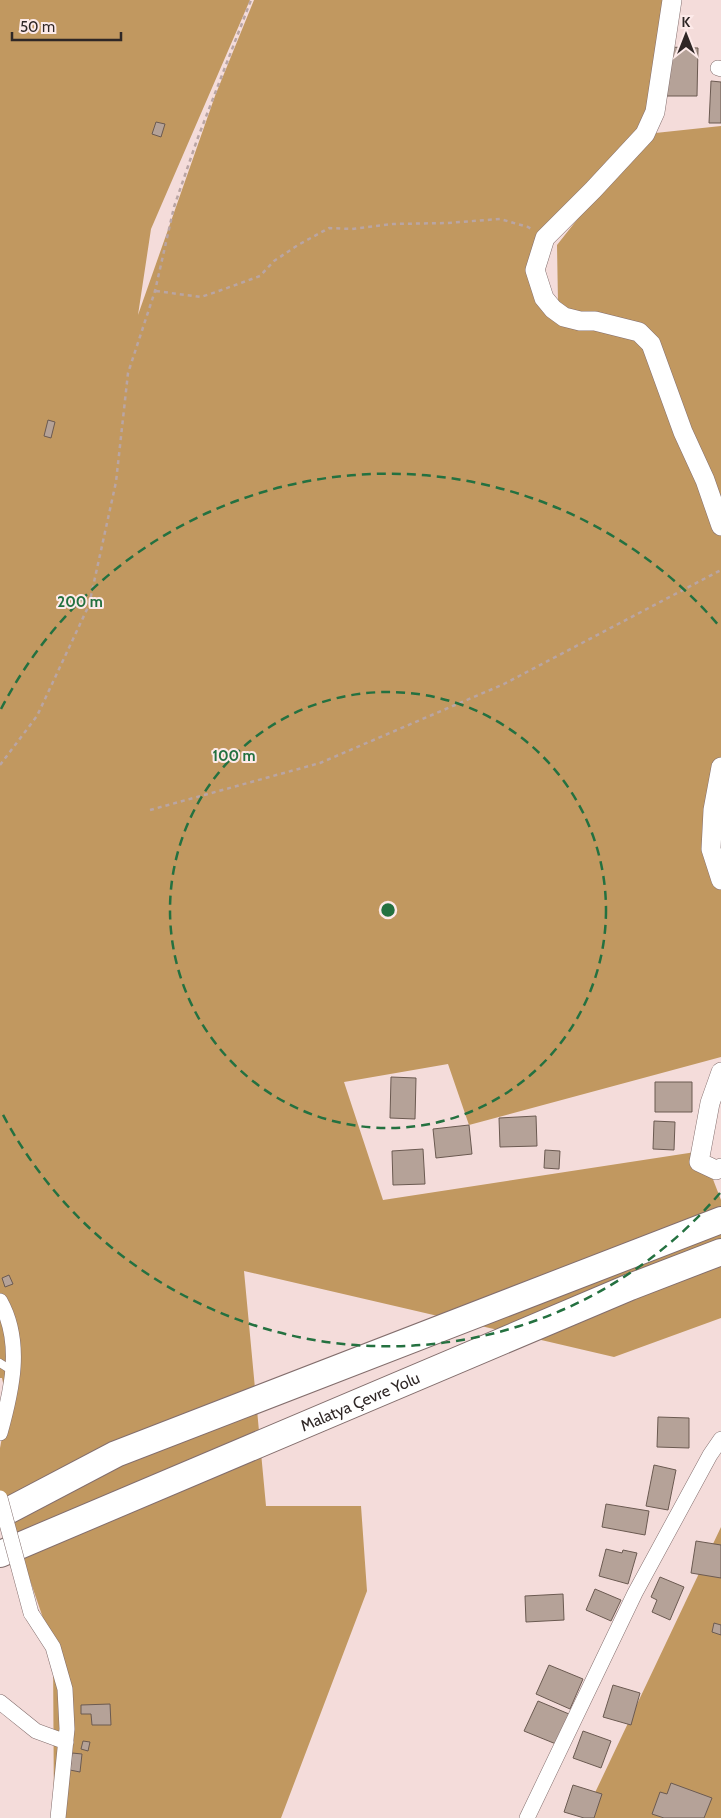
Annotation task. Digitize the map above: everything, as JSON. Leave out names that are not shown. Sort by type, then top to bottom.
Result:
[{"type":"highway","points":[[0,1515],[116,1454],[721,1220]]},
{"type":"highway","name":"Malatya Çevre Yolu","points":[[0,1554],[630,1286],[721,1252]]},
{"type":"street","points":[[672,0],[655,112],[645,134],[594,190],[545,238],[535,270],[544,298],[564,318],[595,321],[639,332],[651,344],[683,432],[705,480],[721,526]]},
{"type":"street","points":[[721,767],[713,810],[711,849],[721,880]]},
{"type":"street","points":[[721,1072],[710,1103],[699,1162],[716,1170],[721,1168]]},
{"type":"street","points":[[0,1301],[14,1340],[14,1372],[8,1405],[0,1433]]},
{"type":"street","points":[[527,1818],[635,1593],[721,1438]]},
{"type":"street","points":[[0,1498],[31,1613],[53,1648],[65,1689],[67,1729],[58,1818]]},
{"type":"street","points":[[0,1702],[36,1731],[66,1742]]},
{"type":"lane","points":[[0,1363],[14,1372]]},
{"type":"path","points":[[0,765],[37,716],[89,605],[116,482],[128,374],[155,291],[174,207],[197,140],[251,0]]},
{"type":"path","points":[[155,291],[201,297],[230,287],[260,276],[274,261],[329,228],[352,229],[392,224],[447,223],[500,219],[528,227],[545,238]]},
{"type":"path","points":[[150,810],[320,763],[504,684],[721,570]]},
{"type":"shaded area","points":[[0,0],[250,0],[151,229],[138,315],[215,96],[254,0],[665,0],[646,134],[721,126],[721,1057],[469,1125],[448,1064],[344,1082],[383,1200],[702,1151],[721,1200],[721,1318],[614,1357],[244,1271],[266,1506],[361,1506],[367,1591],[281,1818],[54,1818],[53,1647],[0,1493],[0,1448],[8,1405],[2,1378],[0,1378]],"holes":[[[640,140],[557,245],[558,303],[544,298],[545,238]]]},
{"type":"shaded area","points":[[721,1527],[721,1818],[583,1818]]},
{"type":"building","points":[[668,47],[698,48],[697,96],[667,96]]},
{"type":"building","points":[[711,81],[721,82],[721,123],[709,123]]},
{"type":"building","points":[[156,122],[165,124],[161,137],[152,134]]},
{"type":"building","points":[[48,420],[55,422],[51,438],[44,436]]},
{"type":"building","points":[[391,1077],[416,1078],[415,1119],[390,1118]]},
{"type":"building","points":[[655,1082],[692,1082],[692,1112],[655,1112]]},
{"type":"building","points":[[536,1116],[537,1146],[500,1147],[499,1118]]},
{"type":"building","points":[[654,1121],[675,1122],[674,1150],[653,1149]]},
{"type":"building","points":[[469,1125],[472,1154],[436,1158],[433,1129]]},
{"type":"building","points":[[423,1149],[425,1184],[393,1185],[392,1151]]},
{"type":"building","points":[[545,1150],[560,1151],[559,1169],[544,1168]]},
{"type":"building","points":[[9,1275],[13,1284],[5,1287],[2,1278]]},
{"type":"building","points":[[658,1417],[689,1418],[689,1448],[657,1447]]},
{"type":"building","points":[[654,1465],[676,1470],[668,1510],[646,1506]]},
{"type":"building","points":[[606,1504],[649,1511],[645,1535],[602,1527]]},
{"type":"building","points":[[696,1541],[721,1545],[721,1578],[691,1573]]},
{"type":"building","points":[[606,1549],[622,1553],[623,1550],[637,1553],[628,1584],[599,1576]]},
{"type":"building","points":[[660,1577],[684,1587],[670,1620],[652,1612],[657,1600],[651,1597]]},
{"type":"building","points":[[595,1589],[621,1600],[611,1621],[586,1610]]},
{"type":"building","points":[[563,1594],[564,1620],[526,1622],[525,1596]]},
{"type":"building","points":[[714,1623],[721,1625],[721,1635],[712,1632]]},
{"type":"building","points":[[549,1665],[583,1679],[570,1709],[536,1694]]},
{"type":"building","points":[[613,1685],[640,1693],[631,1725],[603,1717]]},
{"type":"building","points":[[538,1701],[569,1714],[556,1744],[524,1731]]},
{"type":"building","points":[[110,1704],[111,1725],[92,1725],[91,1714],[81,1714],[81,1705]]},
{"type":"building","points":[[583,1731],[611,1741],[601,1768],[573,1758]]},
{"type":"building","points":[[83,1741],[90,1742],[88,1751],[81,1749]]},
{"type":"building","points":[[72,1753],[82,1754],[80,1772],[70,1770]]},
{"type":"building","points":[[671,1783],[712,1798],[704,1818],[664,1818],[652,1814],[660,1792],[667,1794]]},
{"type":"building","points":[[573,1785],[602,1794],[594,1818],[584,1818],[564,1812]]}]
